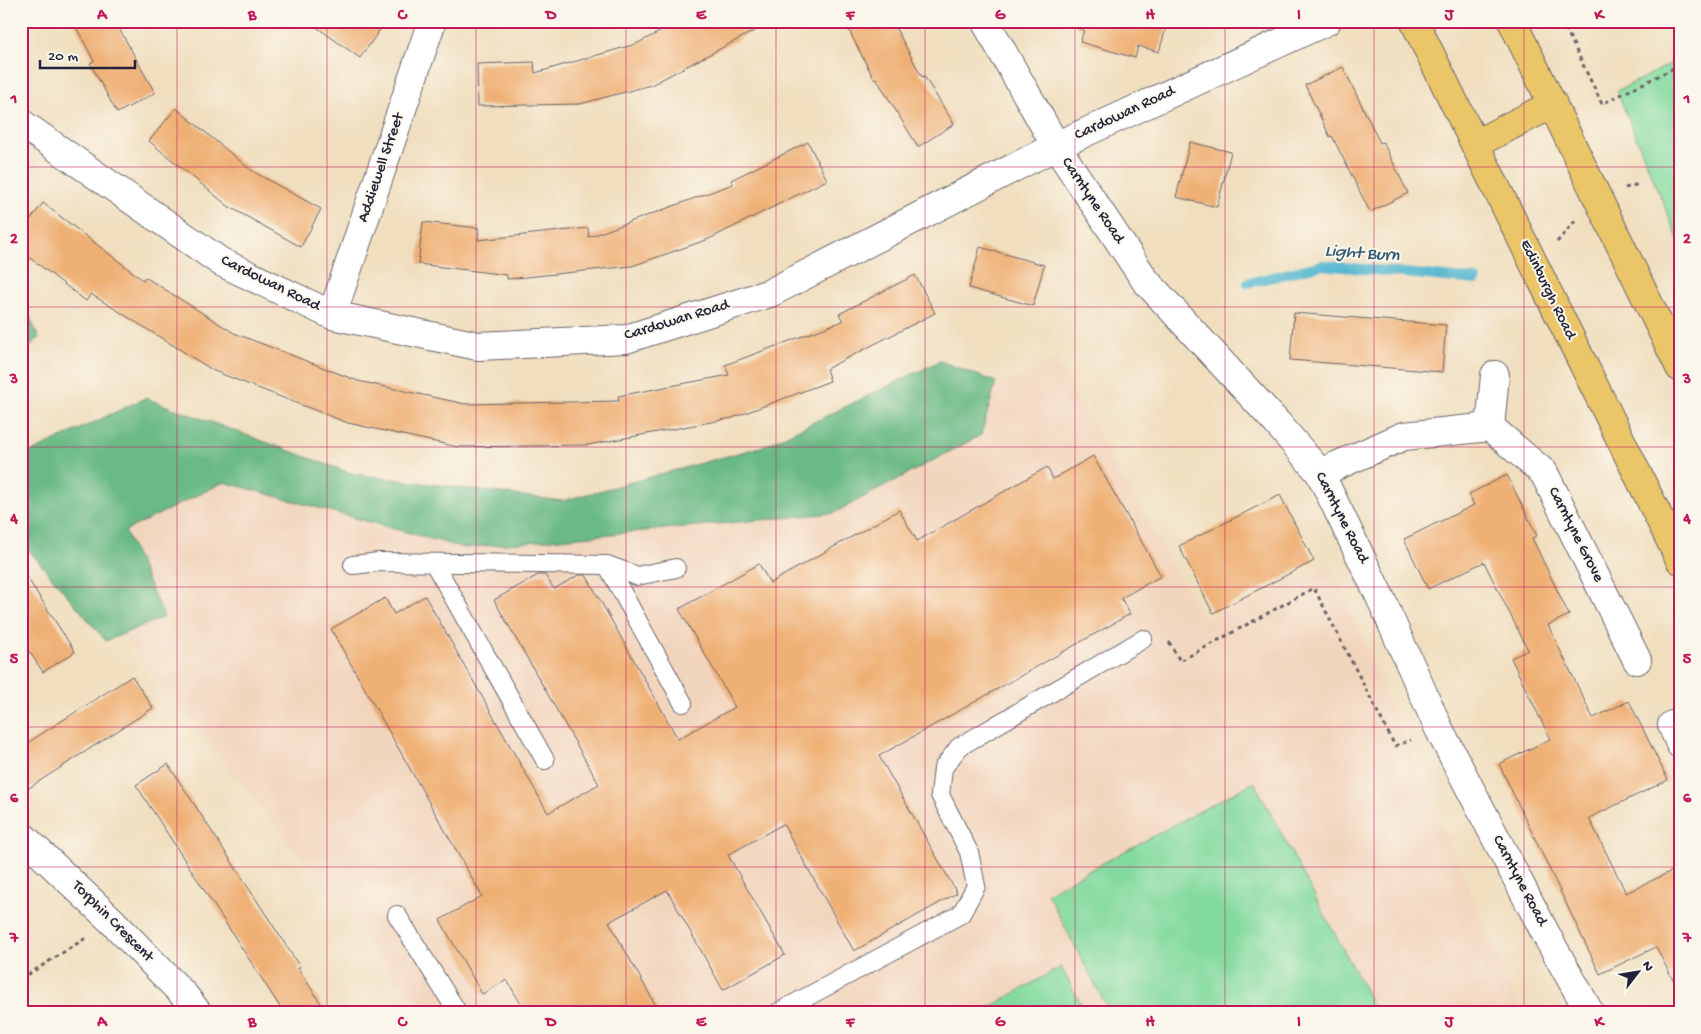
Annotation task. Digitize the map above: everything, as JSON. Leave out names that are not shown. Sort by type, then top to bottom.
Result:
[{"type":"main road","name":"Edinburgh Road","points":[[1414,21],[1680,560]]},
{"type":"main road","points":[[1512,21],[1680,368]]},
{"type":"main road","points":[[1475,144],[1553,104]]},
{"type":"street","name":"Addiewell Street","points":[[332,315],[432,21]]},
{"type":"street","name":"Carntyne Road","points":[[985,21],[1056,146],[1144,280],[1277,423],[1320,473],[1382,600],[1439,729],[1590,1013]]},
{"type":"street","name":"Cardowan Road","points":[[21,123],[221,262],[332,315],[478,346],[626,339],[770,293],[1056,146],[1327,21]]},
{"type":"street","points":[[1320,473],[1404,436],[1490,427],[1495,375]]},
{"type":"street","name":"Carntyne Grove","points":[[1490,427],[1544,473],[1638,660]]},
{"type":"street","name":"Torphin Crescent","points":[[21,835],[112,921],[184,995],[198,1013]]},
{"type":"lane","points":[[353,565],[379,562],[607,564],[637,576],[676,568]]},
{"type":"lane","points":[[434,562],[545,760]]},
{"type":"lane","points":[[607,564],[683,703]]},
{"type":"lane","points":[[777,1013],[962,914],[976,886],[969,852],[940,795],[943,768],[959,746],[1143,639]]},
{"type":"lane","points":[[397,915],[458,1013]]},
{"type":"path","points":[[1562,21],[1602,104],[1680,65]]},
{"type":"path","points":[[1536,267],[1596,196],[1639,184]]},
{"type":"path","points":[[1143,639],[1159,627],[1180,661],[1314,588],[1395,746],[1439,729]]},
{"type":"path","points":[[21,979],[112,921]]},
{"type":"shaded area","points":[[1056,360],[1204,620],[1331,566],[1522,1013],[425,1013],[50,544],[222,450],[438,527],[656,506],[943,413]]},
{"type":"green space","points":[[1680,59],[1680,244],[1617,91]]},
{"type":"green space","points":[[21,296],[39,338],[21,356]]},
{"type":"green space","points":[[940,361],[996,382],[981,435],[834,513],[464,548],[224,482],[125,531],[164,617],[106,641],[21,541],[21,475],[25,455],[145,398],[353,474],[562,501],[764,446]]},
{"type":"green space","points":[[1254,782],[1377,1013],[1110,1013],[1047,893]]},
{"type":"green space","points":[[1061,967],[1086,1013],[979,1013]]},
{"type":"building","points":[[73,21],[115,21],[155,93],[117,113],[90,63],[94,61]]},
{"type":"building","points":[[308,21],[386,21],[360,58]]},
{"type":"building","points":[[681,21],[773,21],[651,85],[580,104],[478,106],[477,64],[534,62],[535,73],[636,44]]},
{"type":"building","points":[[844,21],[892,21],[922,77],[924,76],[954,124],[918,147],[876,78],[874,79]]},
{"type":"building","points":[[1077,21],[1168,21],[1159,52],[1138,46],[1135,58],[1080,42],[1084,30],[1076,28]]},
{"type":"building","points":[[1343,67],[1380,143],[1383,142],[1408,193],[1370,212],[1305,85]]},
{"type":"building","points":[[176,108],[252,171],[321,209],[301,247],[228,206],[149,141]]},
{"type":"building","points":[[808,142],[827,180],[709,239],[632,266],[507,279],[507,275],[418,264],[423,222],[479,228],[478,240],[588,228],[589,237],[733,184],[731,180]]},
{"type":"building","points":[[1190,142],[1231,152],[1217,207],[1176,197]]},
{"type":"building","points":[[43,203],[143,280],[145,277],[234,333],[358,381],[465,404],[619,401],[618,396],[729,375],[725,365],[843,321],[839,314],[915,275],[935,313],[826,369],[830,381],[732,418],[588,445],[458,447],[348,423],[214,371],[91,294],[86,301],[21,251],[21,232]]},
{"type":"building","points":[[980,247],[1044,265],[1033,306],[969,288]]},
{"type":"building","points":[[1294,313],[1446,325],[1442,372],[1290,360]]},
{"type":"building","points":[[1093,456],[1161,576],[1121,598],[1130,614],[879,756],[957,893],[854,951],[783,824],[728,855],[785,955],[723,990],[667,890],[609,922],[660,1013],[526,1013],[507,980],[482,994],[440,920],[482,896],[331,629],[385,598],[394,614],[425,596],[548,813],[599,784],[494,600],[538,575],[545,575],[554,589],[579,575],[586,575],[678,739],[735,707],[679,609],[759,564],[770,583],[899,510],[917,541],[1047,467],[1053,479]]},
{"type":"building","points":[[1507,475],[1537,536],[1532,538],[1569,615],[1548,625],[1593,718],[1629,701],[1668,780],[1589,818],[1626,893],[1680,867],[1680,993],[1656,947],[1600,974],[1499,764],[1550,739],[1511,658],[1528,650],[1484,562],[1428,589],[1404,539],[1474,505],[1469,494]]},
{"type":"building","points":[[1280,495],[1314,561],[1213,613],[1179,546]]},
{"type":"building","points":[[21,568],[75,652],[43,672],[21,639]]},
{"type":"building","points":[[132,676],[153,708],[21,793],[21,747]]},
{"type":"building","points":[[168,764],[300,967],[298,968],[327,1013],[284,1013],[136,785]]},
{"type":"waterway","name":"Light Burn","points":[[1248,283],[1322,265],[1476,280]]}]
